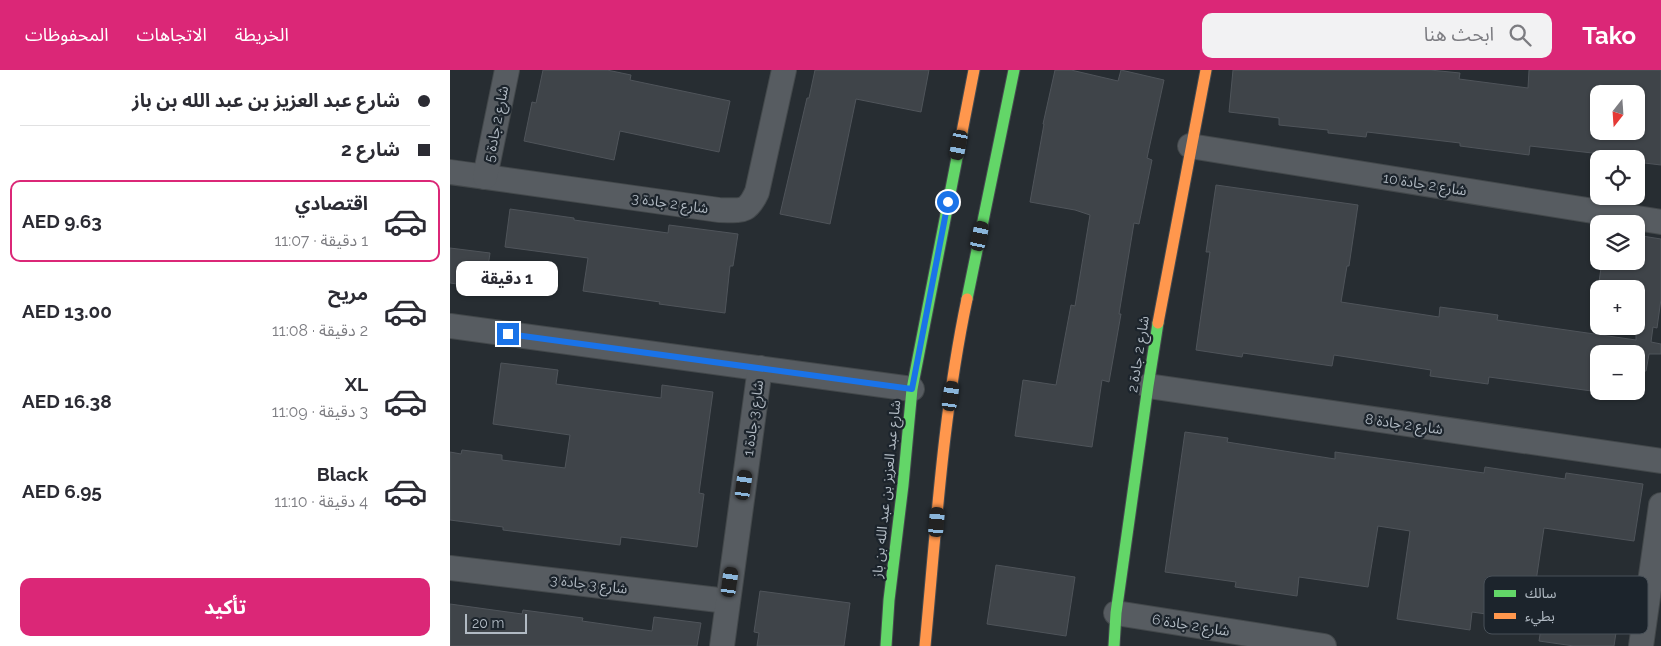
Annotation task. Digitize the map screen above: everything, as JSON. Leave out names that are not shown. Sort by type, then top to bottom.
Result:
[{"type":"street","name":"شارع 2 جادة 5","points":[[485,177],[507,70]]},
{"type":"street","name":"شارع 2 جادة 3","points":[[450,172],[719,210],[741,210],[750,205],[757,192],[784,70]]},
{"type":"street","name":"شارع عبد العزيز بن عبد الله بن باز","points":[[886,646],[889,600],[912,389],[974,70]]},
{"type":"street","points":[[926,646],[944,447],[961,327],[1014,70]]},
{"type":"street","name":"شارع 2 جادة 2","points":[[1114,646],[1116,613],[1148,386],[1190,146],[1206,70]]},
{"type":"street","name":"شارع 2 جادة 10","points":[[1190,146],[1661,222]]},
{"type":"street","points":[[450,326],[912,389]]},
{"type":"street","name":"شارع 3 جادة 1","points":[[722,646],[760,368]]},
{"type":"street","name":"شارع 2 جادة 8","points":[[1148,386],[1661,461]]},
{"type":"street","points":[[903,485],[907,502],[905,550]]},
{"type":"street","points":[[1648,596],[1661,504]]},
{"type":"street","points":[[920,561],[933,559]]},
{"type":"street","name":"شارع 3 جادة 3","points":[[450,568],[727,601]]},
{"type":"street","points":[[889,600],[905,598]]},
{"type":"street","name":"شارع 2 جادة 6","points":[[1116,613],[1324,646]]},
{"type":"building","points":[[543,70],[607,70],[631,75],[630,80],[730,101],[719,152],[620,131],[614,160],[524,141],[532,102],[536,103]]},
{"type":"building","points":[[815,70],[929,70],[921,112],[856,99],[830,224],[780,214]]},
{"type":"building","points":[[1055,70],[1071,70],[1118,81],[1121,70],[1164,80],[1147,158],[1152,160],[1139,224],[1134,223],[1109,382],[1102,380],[1092,447],[1015,436],[1023,380],[1056,385],[1071,305],[1075,306],[1090,215],[1075,210],[1030,202],[1043,124]]},
{"type":"building","points":[[1233,70],[1430,70],[1460,73],[1459,79],[1528,88],[1529,70],[1661,70],[1661,165],[1645,163],[1645,150],[1590,150],[1590,153],[1530,146],[1529,155],[1460,146],[1460,143],[1367,132],[1366,137],[1328,133],[1328,130],[1279,125],[1279,118],[1229,112]]},
{"type":"building","points":[[1216,185],[1358,205],[1349,266],[1347,266],[1341,302],[1439,317],[1440,307],[1498,315],[1497,320],[1590,333],[1590,335],[1636,340],[1636,335],[1645,335],[1645,280],[1599,280],[1601,270],[1645,270],[1645,236],[1661,239],[1661,299],[1657,328],[1653,327],[1651,342],[1661,344],[1661,354],[1649,354],[1645,371],[1645,345],[1590,345],[1590,391],[1489,377],[1488,384],[1430,376],[1431,370],[1334,355],[1332,366],[1243,353],[1242,357],[1196,350],[1210,252],[1206,252]]},
{"type":"building","points":[[510,209],[668,233],[669,225],[738,234],[733,266],[730,266],[725,313],[583,291],[588,258],[505,247]]},
{"type":"building","points":[[450,248],[490,253],[485,288],[450,283]]},
{"type":"building","points":[[501,363],[558,370],[556,384],[661,398],[662,385],[713,392],[699,493],[704,494],[697,547],[621,537],[620,545],[503,530],[503,527],[450,520],[450,452],[461,454],[462,450],[502,455],[502,460],[565,468],[570,435],[493,424]]},
{"type":"building","points":[[1185,432],[1228,438],[1227,442],[1335,459],[1335,452],[1484,473],[1485,467],[1565,479],[1566,473],[1643,484],[1634,541],[1544,528],[1537,576],[1484,576],[1484,614],[1472,612],[1470,630],[1397,619],[1410,531],[1378,526],[1368,587],[1299,577],[1297,596],[1235,587],[1236,582],[1165,572]]},
{"type":"building","points":[[996,565],[1075,577],[1066,636],[987,624]]},
{"type":"building","points":[[760,591],[850,603],[844,646],[757,646],[759,633],[754,632]]},
{"type":"building","points":[[450,604],[522,614],[523,610],[583,618],[582,621],[652,631],[654,617],[701,623],[697,646],[450,646]]},
{"type":"building","points":[[1540,634],[1616,634],[1614,646],[1574,646],[1539,641]]},
{"type":"traffic: fast","points":[[967,299],[1014,70]]},
{"type":"traffic: fast","points":[[886,646],[889,600],[912,389],[962,132]]},
{"type":"traffic: fast","points":[[1114,646],[1116,613],[1158,323]]},
{"type":"traffic: slow","points":[[962,132],[974,70]]},
{"type":"traffic: slow","points":[[1158,323],[1206,70]]},
{"type":"traffic: slow","points":[[925,646],[946,428],[967,299]]},
{"type":"route","points":[[508,334],[912,389],[948,202]]}]
